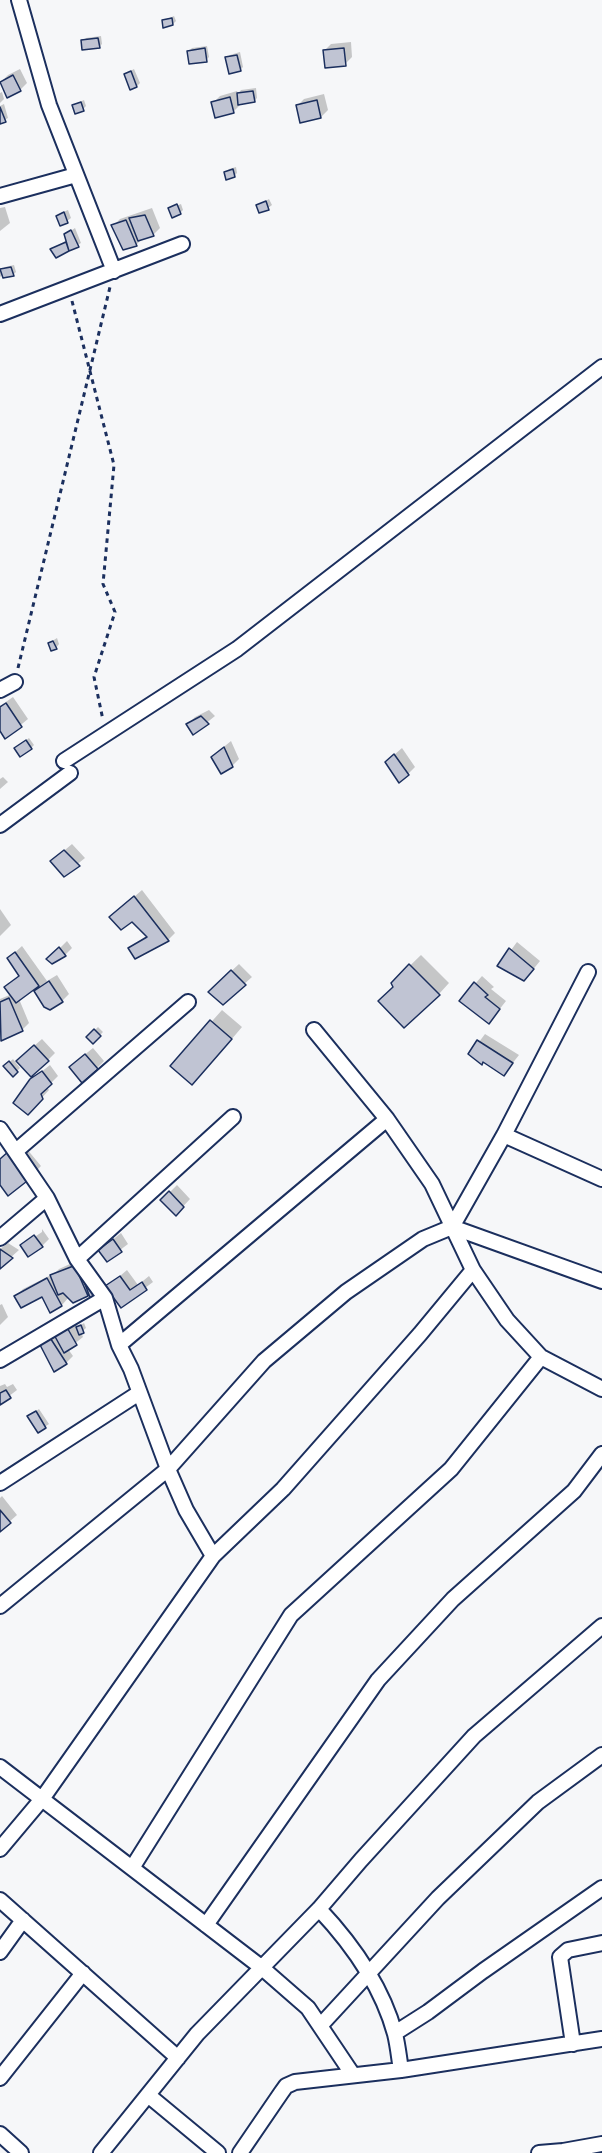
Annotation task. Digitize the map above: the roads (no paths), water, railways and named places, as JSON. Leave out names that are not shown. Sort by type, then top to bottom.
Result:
[{"type":"street","points":[[19,0],[49,105],[114,271]]},
{"type":"street","points":[[0,196],[76,175]]},
{"type":"street","points":[[0,314],[182,244]]},
{"type":"street","points":[[0,825],[106,734],[237,649],[602,367]]},
{"type":"street","points":[[0,690],[15,682]]},
{"type":"street","points":[[0,1606],[168,1468],[264,1361],[346,1292],[423,1239],[452,1227],[504,1135],[588,972]]},
{"type":"street","points":[[16,1151],[188,1002]]},
{"type":"street","points":[[314,1030],[387,1119],[432,1184],[473,1270],[507,1320],[541,1357],[602,1389]]},
{"type":"street","points":[[77,1259],[233,1118]]},
{"type":"street","points":[[119,1345],[387,1119]]},
{"type":"street","points":[[0,1129],[47,1198],[77,1259],[105,1298],[119,1345],[168,1468],[186,1510],[213,1556]]},
{"type":"street","points":[[504,1135],[602,1179]]},
{"type":"street","points":[[0,1238],[47,1198]]},
{"type":"street","points":[[452,1227],[602,1281]]},
{"type":"street","points":[[0,1849],[42,1798],[213,1556],[283,1489],[420,1334],[473,1270]]},
{"type":"street","points":[[0,1360],[105,1298]]},
{"type":"street","points":[[132,1868],[291,1615],[451,1469],[541,1357]]},
{"type":"street","points":[[0,1483],[140,1393]]},
{"type":"street","points":[[206,1925],[378,1680],[453,1599],[574,1491],[602,1454]]},
{"type":"street","points":[[101,2153],[197,2034],[319,1909],[360,1860],[474,1736],[602,1626]]},
{"type":"street","points":[[320,2026],[438,1898],[538,1802],[602,1755]]},
{"type":"street","points":[[0,1767],[261,1968],[308,2008],[352,2075]]},
{"type":"street","points":[[394,2033],[428,2012],[500,1958],[602,1888]]},
{"type":"street","points":[[0,1900],[178,2058]]},
{"type":"street","points":[[319,1909],[345,1936],[381,1997],[394,2033],[401,2070]]},
{"type":"street","points":[[0,1952],[23,1920]]},
{"type":"street","points":[[573,2044],[560,1957],[568,1950],[602,1943]]},
{"type":"street","points":[[0,2078],[83,1973]]},
{"type":"street","points":[[240,2153],[286,2086],[295,2082],[401,2070],[602,2039]]},
{"type":"street","points":[[148,2095],[218,2153]]},
{"type":"street","points":[[0,2134],[21,2153]]},
{"type":"street","points":[[539,2153],[602,2144]]}]
